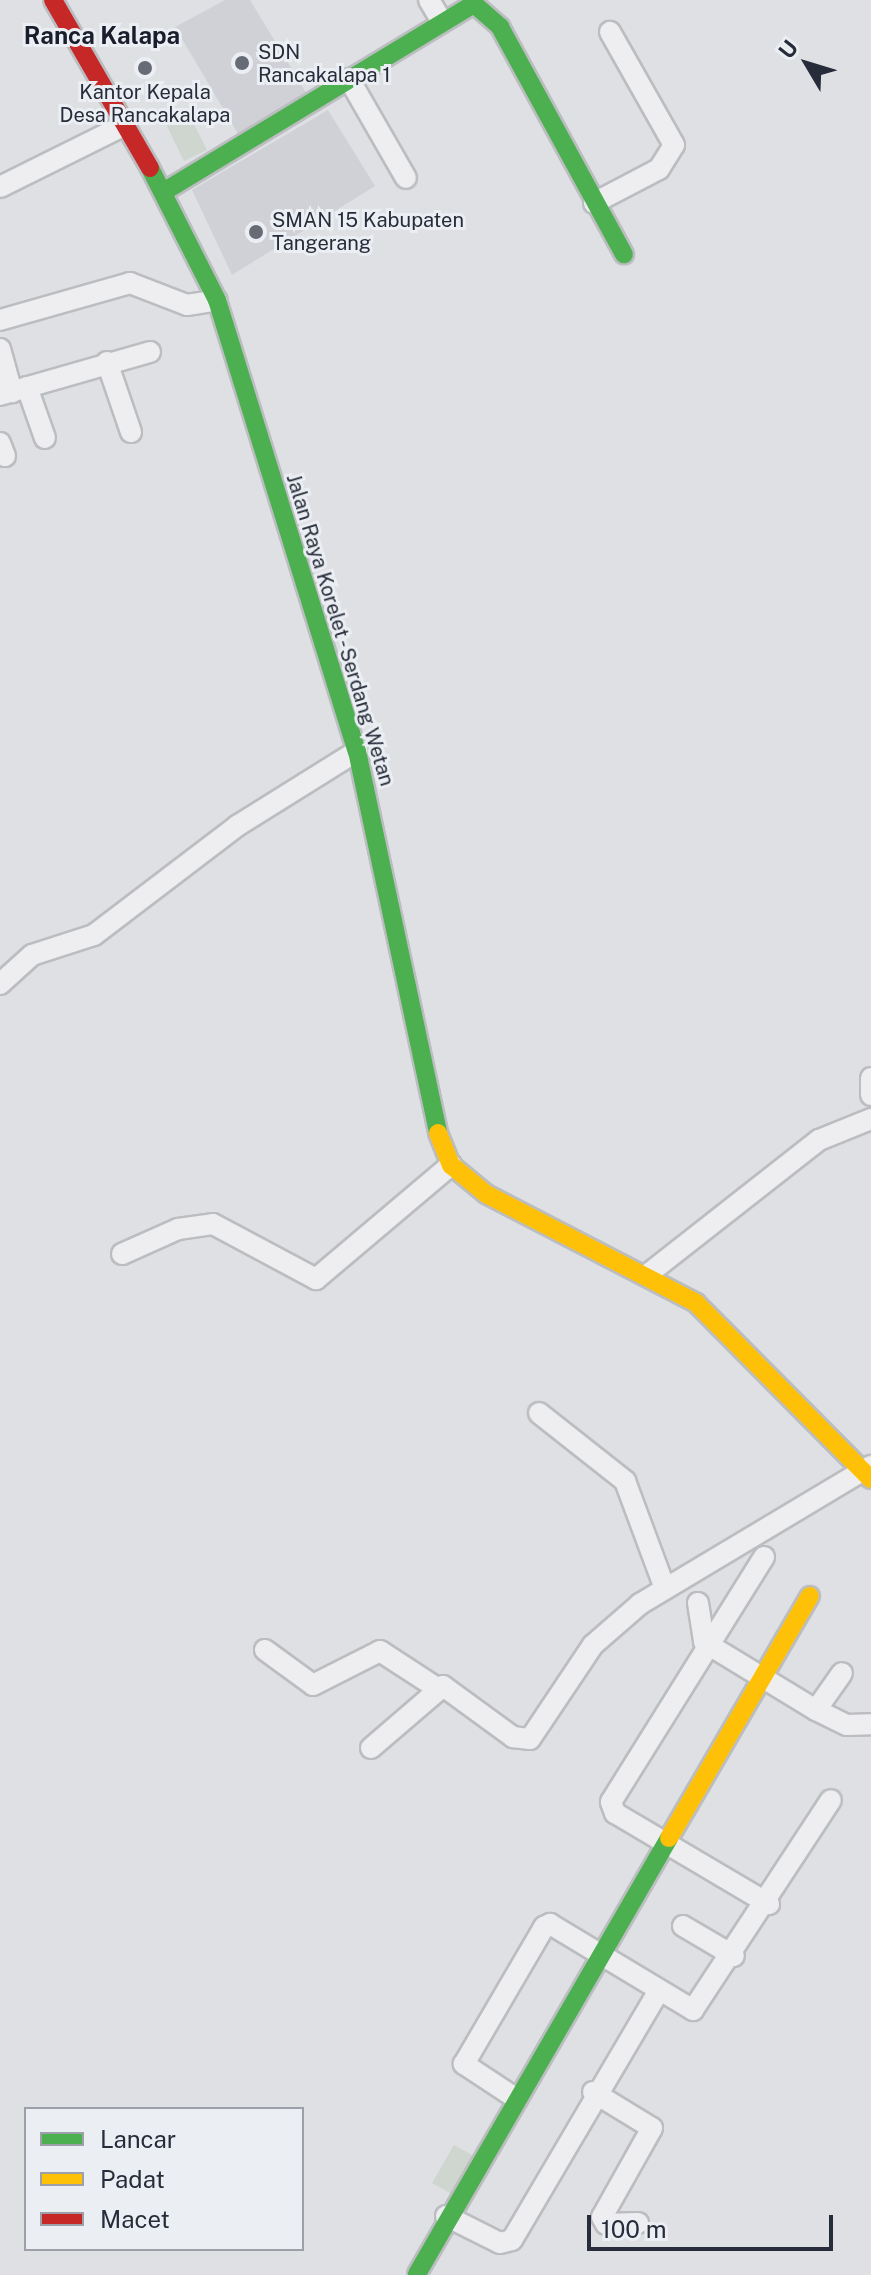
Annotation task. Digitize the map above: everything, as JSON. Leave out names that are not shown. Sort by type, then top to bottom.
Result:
[{"type":"main road","name":"Jalan Raya Korelet - Serdang Wetan","points":[[53,0],[165,191],[217,300],[357,751],[397,916],[427,1105],[451,1165],[486,1194],[648,1274],[737,1338],[869,1472]]},
{"type":"main road","points":[[165,191],[466,4],[491,14],[624,254]]},
{"type":"main road","points":[[417,2274],[446,2216],[603,1956],[810,1596]]},
{"type":"street","points":[[429,0],[441,20]]},
{"type":"street","points":[[594,203],[659,169],[674,145],[610,32]]},
{"type":"street","points":[[349,79],[406,178]]},
{"type":"street","points":[[0,187],[125,125]]},
{"type":"street","points":[[0,320],[130,283],[187,305],[217,300]]},
{"type":"street","points":[[0,349],[13,391],[45,438]]},
{"type":"street","points":[[13,391],[150,352]]},
{"type":"street","points":[[107,362],[131,432]]},
{"type":"street","points":[[0,984],[32,955],[94,935],[237,826],[357,751]]},
{"type":"street","points":[[871,1078],[871,1095]]},
{"type":"street","points":[[648,1274],[819,1140],[871,1119]]},
{"type":"street","points":[[122,1254],[178,1229],[213,1224],[316,1279],[451,1165]]},
{"type":"street","points":[[539,1413],[625,1481],[664,1586]]},
{"type":"street","points":[[265,1650],[313,1685],[380,1651],[437,1688],[452,1689],[513,1737],[530,1739],[600,1637],[664,1586],[769,1533],[869,1472]]},
{"type":"street","points":[[764,1557],[704,1642],[611,1802],[615,1813],[769,1904]]},
{"type":"street","points":[[698,1603],[704,1642]]},
{"type":"street","points":[[704,1642],[816,1710],[847,1725],[871,1724]]},
{"type":"street","points":[[816,1710],[842,1673]]},
{"type":"street","points":[[371,1748],[437,1688]]},
{"type":"street","points":[[517,2099],[464,2064],[544,1927],[603,1956],[658,1992],[693,2010],[769,1904],[831,1800]]},
{"type":"street","points":[[683,1926],[734,1956]]},
{"type":"street","points":[[446,2216],[500,2243],[512,2240],[593,2092],[658,1992]]},
{"type":"street","points":[[593,2092],[652,2128],[602,2217],[606,2224],[638,2223]]},
{"type":"shaded area","name":"SDN Rancakalapa 1","points":[[225,0],[250,0],[310,99],[241,139],[175,27]]},
{"type":"shaded area","points":[[186,109],[207,150],[184,161],[164,120]]},
{"type":"shaded area","name":"SMAN 15 Kabupaten Tangerang","points":[[328,110],[375,186],[232,275],[192,190]]},
{"type":"shaded area","points":[[454,2145],[474,2156],[452,2194],[432,2183]]},
{"type":"traffic: fast","points":[[165,191],[474,4],[500,27],[624,254]]},
{"type":"traffic: fast","points":[[150,168],[217,300],[357,751],[438,1133]]},
{"type":"traffic: fast","points":[[417,2274],[669,1838]]},
{"type":"traffic: slow","points":[[438,1133],[451,1165],[486,1194],[696,1303],[871,1479]]},
{"type":"traffic: slow","points":[[669,1838],[810,1596]]},
{"type":"traffic: jam","points":[[53,0],[150,168]]},
{"type":"place","name":"SDN Rancakalapa 1","points":[[242,63]]},
{"type":"place","name":"Kantor Kepala Desa Rancakalapa","points":[[145,68]]},
{"type":"place","name":"SMAN 15 Kabupaten Tangerang","points":[[256,232]]},
{"type":"district","name":"Ranca Kalapa","points":[[102,36]]}]
